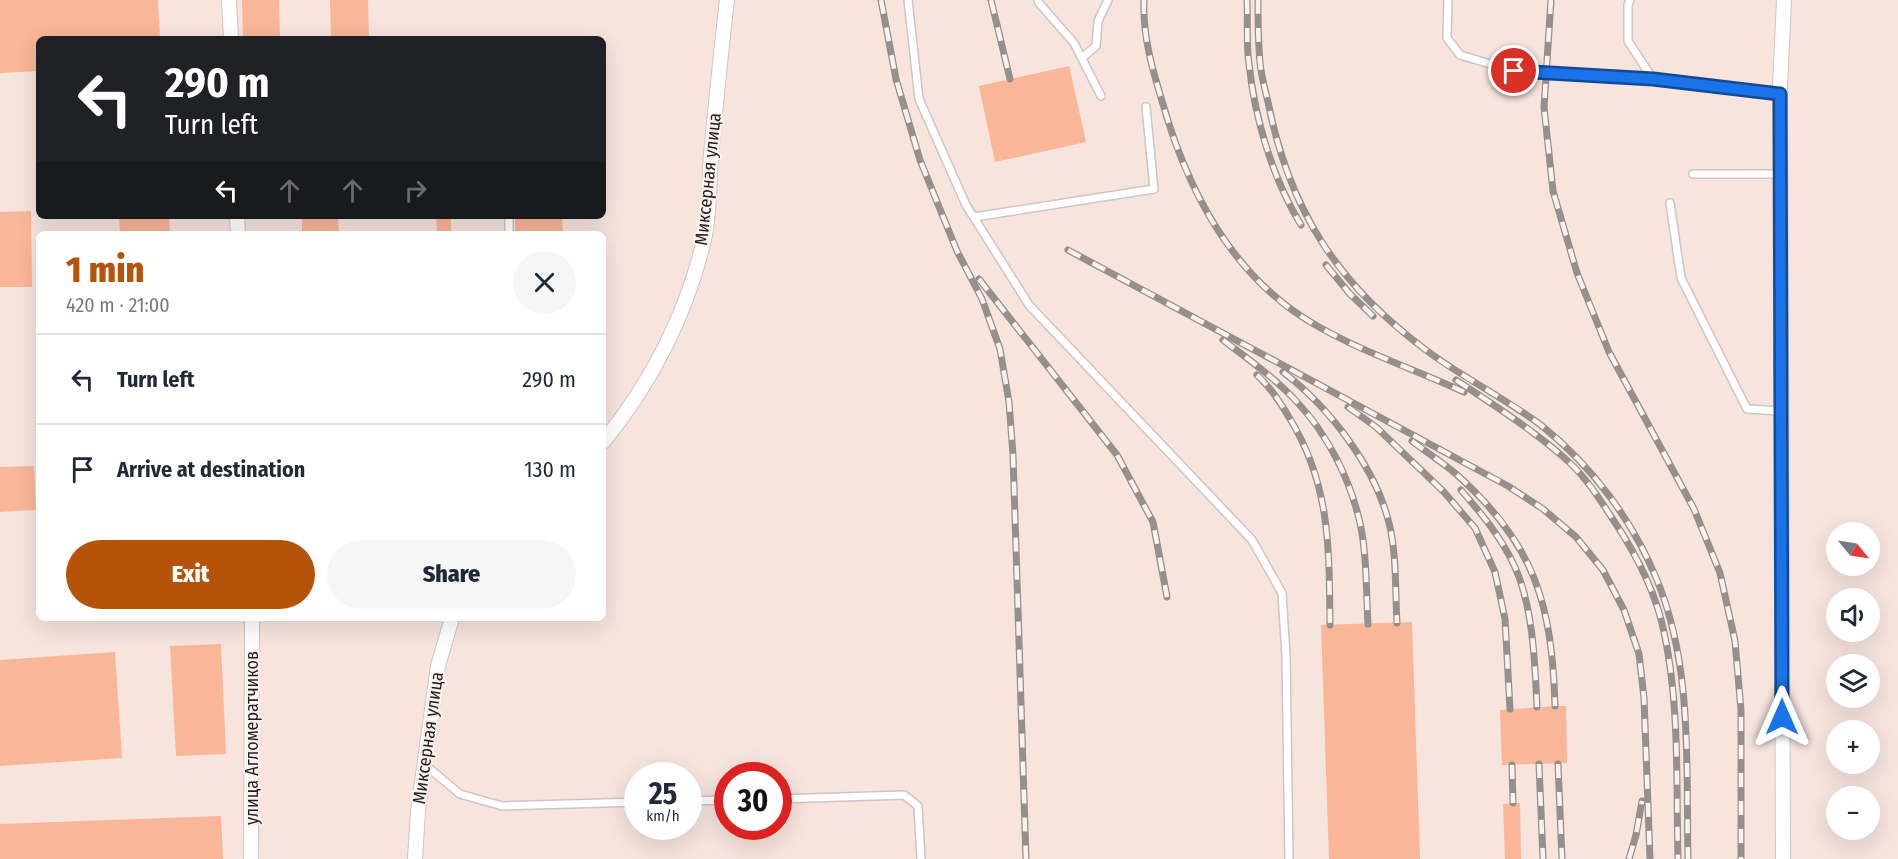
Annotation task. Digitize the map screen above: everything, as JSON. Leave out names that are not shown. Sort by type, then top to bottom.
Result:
[{"type":"street","points":[[229,0],[231,36]]},
{"type":"street","name":"Миксерная улица","points":[[606,438],[628,411],[661,354],[689,293],[705,238],[718,77],[728,0]]},
{"type":"street","points":[[1783,859],[1780,94],[1784,0]]},
{"type":"street","name":"улица Агломератчиков","points":[[251,859],[252,621]]},
{"type":"street","name":"Миксерная улица","points":[[415,859],[418,811],[438,666],[451,621]]},
{"type":"lane","points":[[908,0],[919,99],[966,205],[1029,305],[1252,540],[1282,593],[1286,656],[1289,859]]},
{"type":"lane","points":[[1038,0],[1074,43],[1101,96]]},
{"type":"lane","points":[[1082,58],[1096,46],[1098,21],[1108,0]]},
{"type":"lane","points":[[1448,0],[1447,38],[1460,55],[1514,71],[1653,79],[1780,94]]},
{"type":"lane","points":[[1630,0],[1628,41],[1653,79]]},
{"type":"lane","points":[[974,217],[1154,189],[1146,107]]},
{"type":"lane","points":[[1693,174],[1780,174]]},
{"type":"lane","points":[[1670,203],[1681,278],[1747,409],[1781,411]]},
{"type":"lane","points":[[424,764],[460,794],[502,806],[624,802]]},
{"type":"lane","points":[[792,799],[904,795],[918,806],[921,859]]},
{"type":"shaded area","points":[[0,0],[1898,0],[1898,859],[0,859]]},
{"type":"building","points":[[0,0],[158,0],[160,36],[36,36],[36,71],[0,73]]},
{"type":"building","points":[[242,0],[279,0],[280,36],[243,36]]},
{"type":"building","points":[[330,0],[368,0],[369,36],[331,36]]},
{"type":"building","points":[[1069,66],[1086,142],[995,162],[979,86]]},
{"type":"building","points":[[31,211],[32,287],[0,287],[0,212]]},
{"type":"building","points":[[119,219],[169,219],[170,231],[120,231]]},
{"type":"building","points":[[302,219],[338,219],[339,231],[302,231]]},
{"type":"building","points":[[436,219],[451,219],[451,231],[437,231]]},
{"type":"building","points":[[515,219],[562,219],[563,231],[515,231]]},
{"type":"building","points":[[34,466],[36,510],[0,512],[0,467]]},
{"type":"building","points":[[1412,622],[1420,859],[1329,859],[1321,625]]},
{"type":"building","points":[[221,644],[226,754],[176,756],[170,646]]},
{"type":"building","points":[[115,652],[122,758],[0,766],[0,660]]},
{"type":"building","points":[[1566,706],[1567,763],[1502,765],[1500,710]]},
{"type":"building","points":[[1520,803],[1521,859],[1505,859],[1503,804]]},
{"type":"building","points":[[221,816],[223,859],[0,859],[0,824]]},
{"type":"railway","points":[[881,0],[896,79],[920,160],[957,251],[982,299],[1000,349],[1009,402],[1013,455],[1026,859]]},
{"type":"railway","points":[[991,0],[1010,79]]},
{"type":"railway","points":[[1144,0],[1145,31],[1151,63],[1180,155],[1208,213],[1244,266],[1266,289],[1319,327],[1372,353],[1464,392]]},
{"type":"railway","points":[[1247,0],[1248,56],[1260,126],[1281,187],[1301,225]]},
{"type":"railway","points":[[1258,0],[1258,38],[1263,82],[1277,140],[1303,209],[1320,240],[1364,296],[1391,322],[1436,358],[1527,415],[1578,459],[1623,516],[1647,558],[1669,613],[1682,682],[1687,753],[1688,859]]},
{"type":"railway","points":[[1551,0],[1544,107],[1553,191],[1577,273],[1609,352],[1694,509],[1720,573],[1735,641],[1741,710],[1741,859]]},
{"type":"railway","points":[[1068,250],[1508,486],[1543,509],[1576,537],[1603,570],[1624,610],[1639,654],[1644,698],[1650,859]]},
{"type":"railway","points":[[1326,265],[1350,294],[1373,316]]},
{"type":"railway","points":[[979,279],[1117,455],[1153,522],[1167,597]]},
{"type":"railway","points":[[1223,340],[1289,393],[1319,429],[1336,458],[1350,490],[1360,523],[1365,560],[1368,624]]},
{"type":"railway","points":[[1283,372],[1317,402],[1333,420],[1348,439],[1373,480],[1392,535],[1397,623]]},
{"type":"railway","points":[[1257,375],[1287,413],[1313,469],[1325,519],[1328,545],[1330,625]]},
{"type":"railway","points":[[1456,380],[1529,430],[1576,469],[1614,521],[1644,574],[1656,603],[1664,632],[1673,688],[1678,859]]},
{"type":"railway","points":[[1348,407],[1376,427],[1443,491],[1475,528],[1495,572],[1505,619],[1510,709]]},
{"type":"railway","points":[[1412,441],[1456,474],[1483,500],[1504,525],[1521,551],[1534,578],[1543,606],[1553,670],[1555,706]]},
{"type":"railway","points":[[1461,490],[1497,535],[1520,581],[1532,635],[1537,707]]},
{"type":"railway","points":[[1539,764],[1543,859]]},
{"type":"railway","points":[[1558,764],[1562,859]]},
{"type":"railway","points":[[1512,765],[1513,803]]},
{"type":"railway","points":[[1629,859],[1642,801]]},
{"type":"route","points":[[1514,71],[1653,79],[1780,94],[1782,717]]}]
